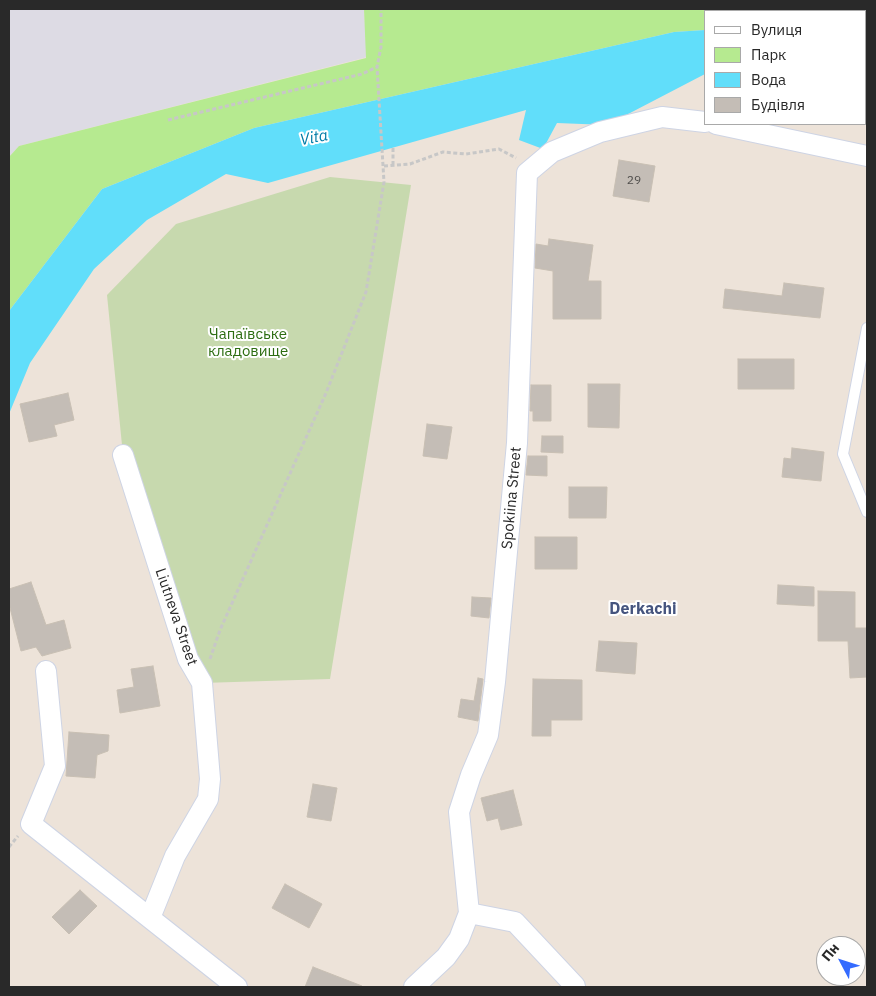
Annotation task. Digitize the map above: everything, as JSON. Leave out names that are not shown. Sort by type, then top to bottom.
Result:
[{"type":"street","points":[[527,173],[552,152],[600,132],[662,117],[704,122]]},
{"type":"street","points":[[721,125],[867,156]]},
{"type":"street","name":"Spokiina Street","points":[[414,987],[446,957],[455,945],[469,913],[460,812],[471,775],[488,735],[496,682],[517,443],[527,173]]},
{"type":"street","name":"Liutneva Street","points":[[123,455],[188,659],[202,683],[210,779],[208,799],[175,856],[150,918]]},
{"type":"street","points":[[46,670],[55,766],[31,824],[237,987]]},
{"type":"street","points":[[469,913],[515,922],[575,986]]},
{"type":"lane","points":[[867,328],[843,454],[867,512]]},
{"type":"path","points":[[202,683],[220,630],[326,393],[366,292],[384,182],[377,67],[381,47],[381,9]]},
{"type":"path","points":[[168,120],[362,74],[377,67]]},
{"type":"path","points":[[393,165],[394,147]]},
{"type":"path","points":[[384,166],[410,164],[444,152],[466,154],[499,149],[515,156],[527,173]]},
{"type":"shaded area","points":[[9,9],[364,9],[367,57],[19,146],[9,157]]},
{"type":"green space","points":[[364,9],[867,9],[867,22],[866,10],[704,10],[704,30],[674,32],[254,128],[102,189],[9,311],[9,157],[19,146],[366,58]]},
{"type":"green space","name":"Чапаївське кладовище","points":[[330,177],[411,185],[330,679],[202,683],[123,455],[107,295],[176,224]]},
{"type":"water","name":"Vita","points":[[704,30],[704,75],[607,125],[557,123],[543,149],[519,140],[526,110],[268,183],[226,174],[147,220],[94,269],[30,363],[9,414],[9,311],[102,189],[254,128],[674,32]]},
{"type":"building","points":[[619,160],[655,166],[649,202],[613,196]]},
{"type":"building","points":[[549,239],[593,245],[588,281],[601,281],[601,319],[553,319],[553,271],[535,268],[536,244],[548,246]]},
{"type":"building","points":[[784,283],[824,288],[820,318],[723,308],[725,289],[782,296]]},
{"type":"building","points":[[738,359],[794,359],[794,389],[738,389]]},
{"type":"building","points":[[588,384],[620,384],[619,428],[588,427]]},
{"type":"building","points":[[531,385],[551,385],[551,421],[533,421],[533,411],[530,411]]},
{"type":"building","points":[[68,393],[74,420],[54,425],[57,436],[29,442],[20,404]]},
{"type":"building","points":[[427,424],[452,427],[447,459],[423,456]]},
{"type":"building","points":[[542,436],[563,436],[563,453],[541,452]]},
{"type":"building","points":[[792,448],[824,452],[821,481],[782,477],[784,458],[791,459]]},
{"type":"building","points":[[528,456],[547,456],[547,476],[526,475]]},
{"type":"building","points":[[569,487],[607,487],[606,518],[569,518]]},
{"type":"building","points":[[535,537],[577,537],[577,569],[535,569]]},
{"type":"building","points":[[31,582],[46,625],[64,620],[71,648],[42,656],[36,647],[21,651],[9,604],[9,589]]},
{"type":"building","points":[[778,585],[814,587],[814,606],[777,604]]},
{"type":"building","points":[[818,591],[855,592],[855,628],[867,628],[867,677],[850,678],[848,641],[818,641]]},
{"type":"building","points":[[472,597],[491,598],[489,618],[471,616]]},
{"type":"building","points":[[599,641],[637,643],[635,674],[596,671]]},
{"type":"building","points":[[153,666],[160,706],[120,713],[117,690],[134,687],[131,669]]},
{"type":"building","points":[[478,678],[483,679],[478,721],[458,717],[461,699],[474,701]]},
{"type":"building","points":[[533,679],[582,680],[582,720],[551,720],[551,736],[532,736]]},
{"type":"building","points":[[69,732],[109,735],[108,751],[97,755],[95,778],[66,776]]},
{"type":"building","points":[[313,784],[337,788],[331,821],[307,817]]},
{"type":"building","points":[[513,790],[522,825],[501,830],[498,818],[487,821],[481,798]]},
{"type":"building","points":[[285,884],[322,904],[309,928],[272,908]]},
{"type":"building","points":[[80,890],[97,906],[69,934],[52,917]]},
{"type":"building","points":[[313,967],[362,986],[362,987],[305,987]]},
{"type":"district","name":"Derkachi","points":[[643,609]]}]
